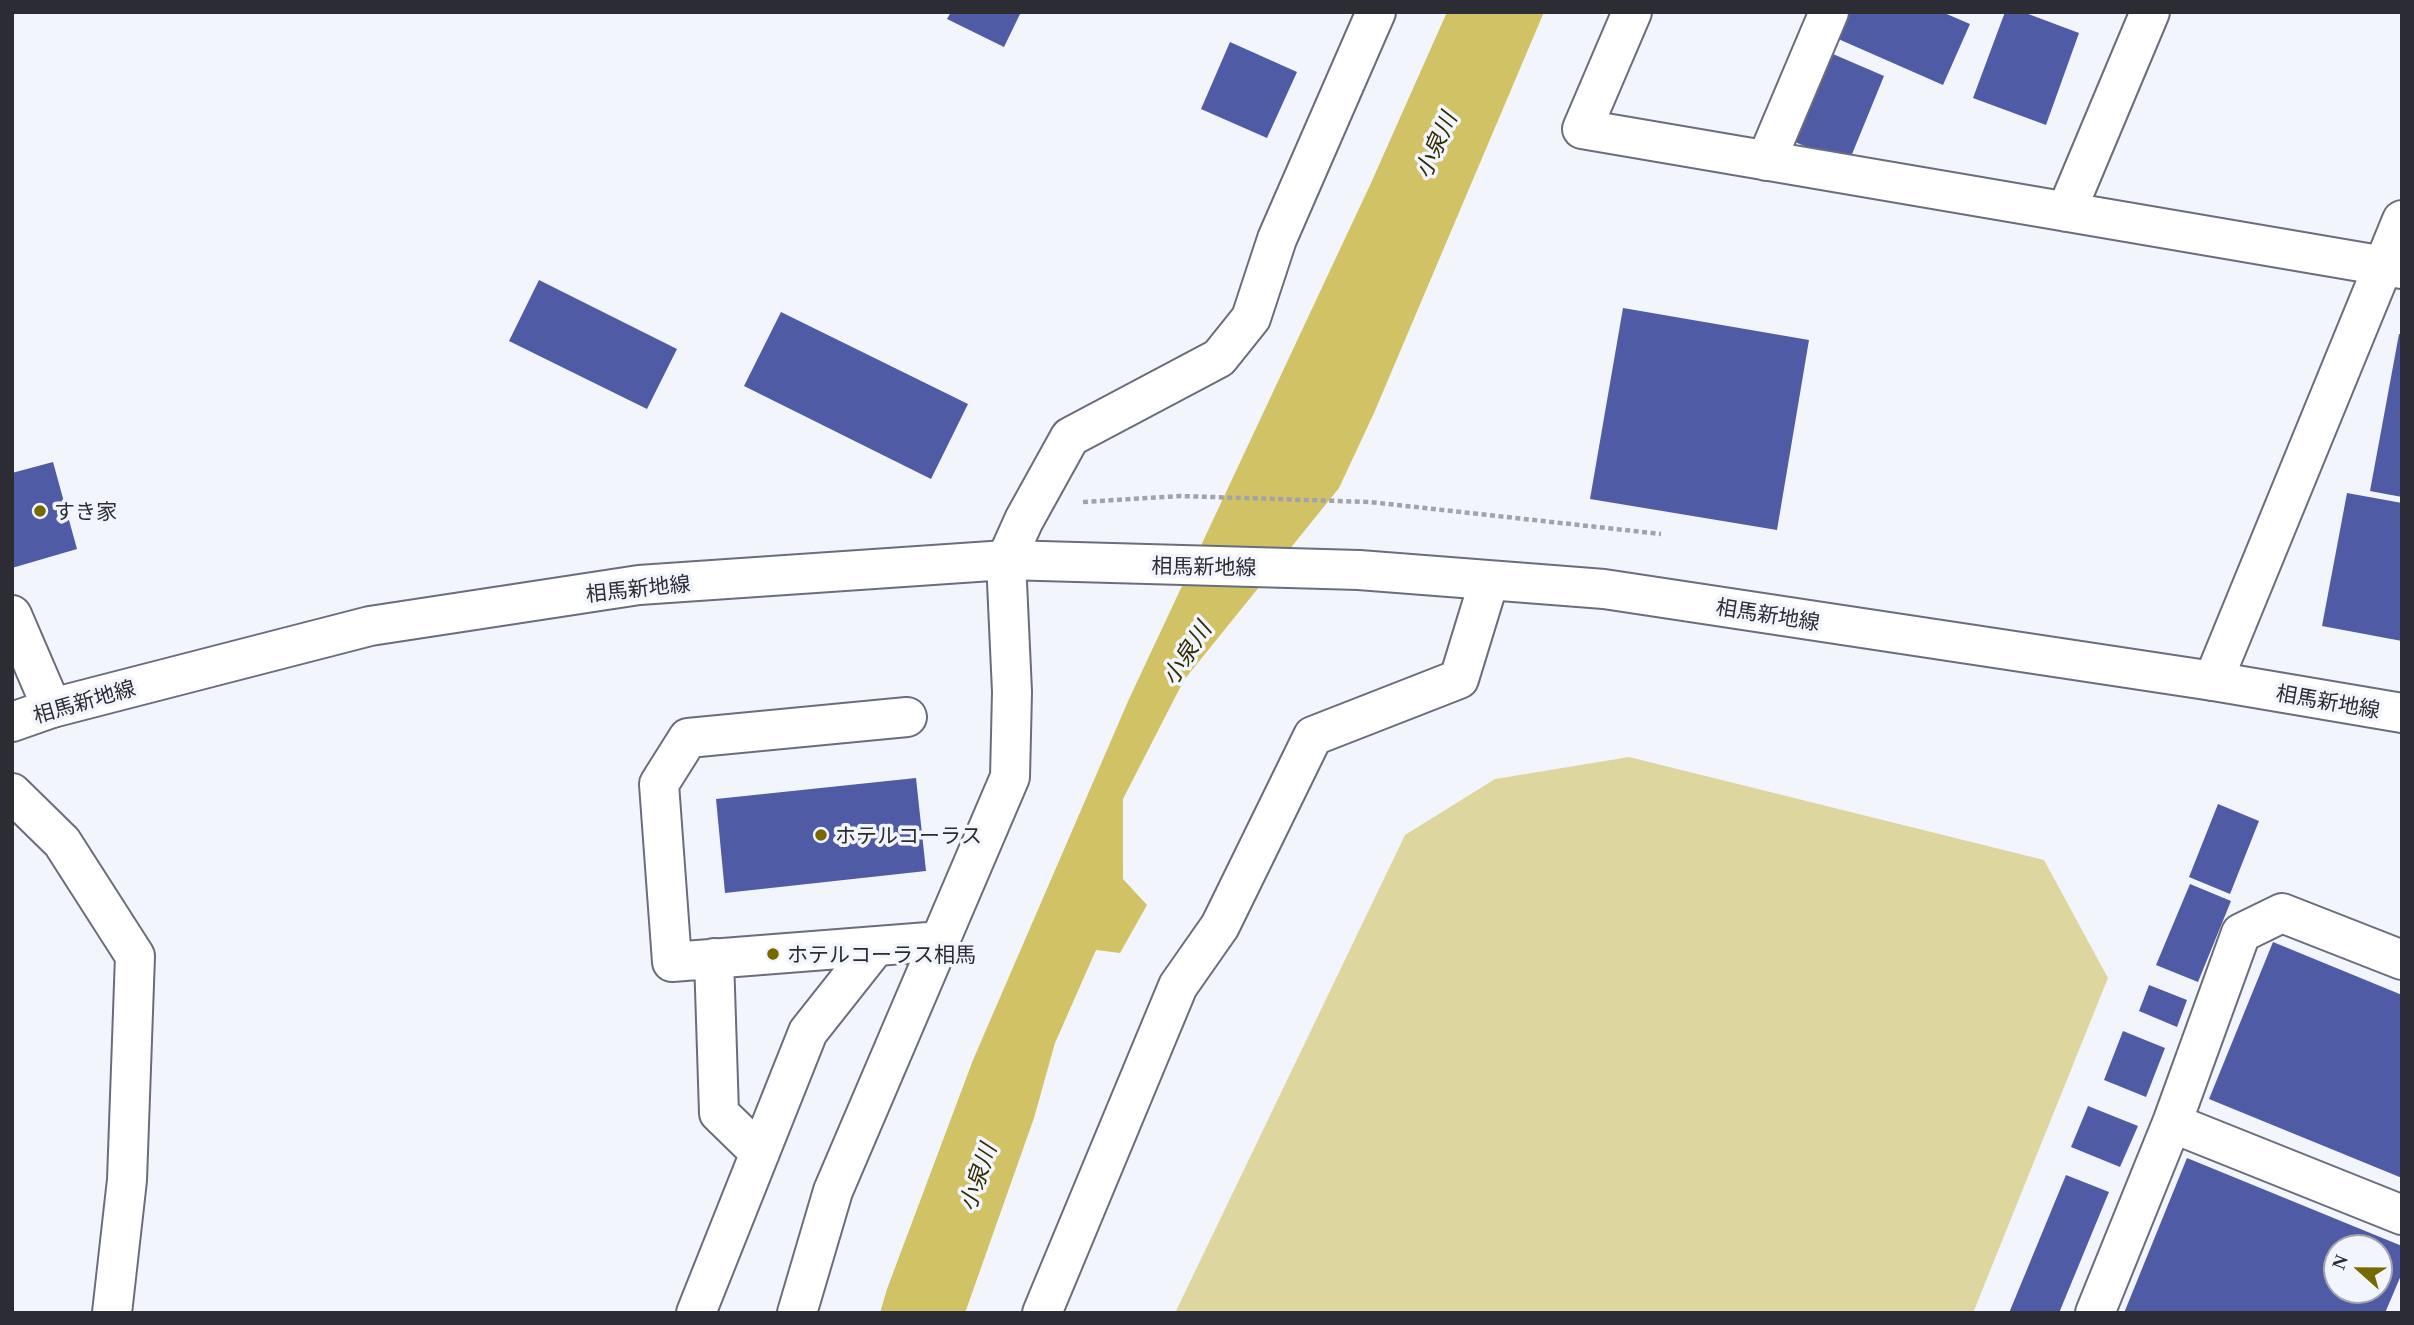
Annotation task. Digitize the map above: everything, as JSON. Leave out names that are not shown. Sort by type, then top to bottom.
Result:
[{"type":"street","points":[[797,1313],[833,1192],[1010,777],[1012,692],[1006,560],[1070,437],[1219,358],[1251,317],[1277,239],[1376,12]]},
{"type":"street","points":[[1632,12],[1583,129],[2392,267]]},
{"type":"street","points":[[1766,161],[1829,12]]},
{"type":"street","points":[[2066,212],[2150,12]]},
{"type":"street","points":[[2213,681],[2392,267],[2402,220]]},
{"type":"street","name":"相馬新地線","points":[[12,722],[52,708],[384,624],[639,585],[1006,560],[1359,570],[1604,589],[2213,681],[2402,713]]},
{"type":"street","points":[[1042,1313],[1178,986],[1220,926],[1313,736],[1459,679],[1489,581]]},
{"type":"street","points":[[12,615],[52,708]]},
{"type":"street","points":[[907,717],[688,738],[659,784],[672,961],[941,941]]},
{"type":"street","points":[[12,793],[62,842],[135,956],[127,1180],[112,1313]]},
{"type":"street","points":[[2095,1313],[2172,1123],[2241,933],[2281,912],[2402,960]]},
{"type":"street","points":[[696,1313],[808,1032],[876,946]]},
{"type":"street","points":[[713,958],[719,1112],[760,1153]]},
{"type":"street","points":[[2172,1123],[2402,1216]]},
{"type":"path","points":[[1032,506],[1180,496],[1370,502],[1661,534]]},
{"type":"shaded area","points":[[1629,757],[2044,860],[2108,978],[1973,1313],[1175,1313],[1405,835],[1495,779]]},
{"type":"water","name":"小泉川","points":[[1447,12],[1544,12],[1374,413],[1339,488],[1184,680],[1123,799],[1123,879],[1147,905],[1120,953],[1096,950],[1055,1043],[1034,1118],[965,1313],[880,1313],[973,1060],[1129,699],[1371,183]]},
{"type":"building","points":[[951,12],[1021,12],[1004,47],[947,19]]},
{"type":"building","points":[[1847,12],[1942,12],[1970,24],[1943,85],[1836,38]]},
{"type":"building","points":[[2005,12],[2023,12],[2079,33],[2046,125],[1973,98]]},
{"type":"building","points":[[1230,42],[1297,72],[1267,138],[1201,109]]},
{"type":"building","points":[[1826,51],[1884,76],[1848,164],[1790,140]]},
{"type":"building","points":[[539,280],[677,349],[647,409],[509,341]]},
{"type":"building","points":[[1623,308],[1809,340],[1777,530],[1590,499]]},
{"type":"building","points":[[781,312],[968,404],[931,479],[744,386]]},
{"type":"building","points":[[2399,334],[2402,334],[2402,497],[2370,491]]},
{"type":"building","name":"すき家","points":[[53,462],[77,549],[12,568],[12,473]]},
{"type":"building","points":[[2347,493],[2402,503],[2402,641],[2322,626]]},
{"type":"building","name":"ホテルコーラス","points":[[916,778],[926,871],[725,893],[716,799]]},
{"type":"building","points":[[2218,804],[2259,821],[2230,894],[2189,877]]},
{"type":"building","points":[[2190,884],[2231,901],[2198,982],[2156,965]]},
{"type":"building","points":[[2273,942],[2402,995],[2402,1178],[2209,1099]]},
{"type":"building","points":[[2149,985],[2187,1000],[2177,1027],[2139,1011]]},
{"type":"building","points":[[2123,1031],[2165,1048],[2146,1097],[2104,1080]]},
{"type":"building","points":[[2088,1106],[2138,1126],[2120,1167],[2071,1147]]},
{"type":"building","points":[[2187,1158],[2373,1234],[2323,1234],[2323,1304],[2389,1304],[2385,1313],[2124,1313]]},
{"type":"building","points":[[2066,1175],[2109,1192],[2059,1313],[2009,1313]]},
{"type":"building","points":[[2393,1242],[2402,1246],[2402,1273],[2393,1294]]},
{"type":"place","name":"すき家","points":[[40,511]]},
{"type":"place","name":"ホテルコーラス","points":[[821,835]]},
{"type":"place","name":"ホテルコーラス相馬","points":[[773,954]]}]
